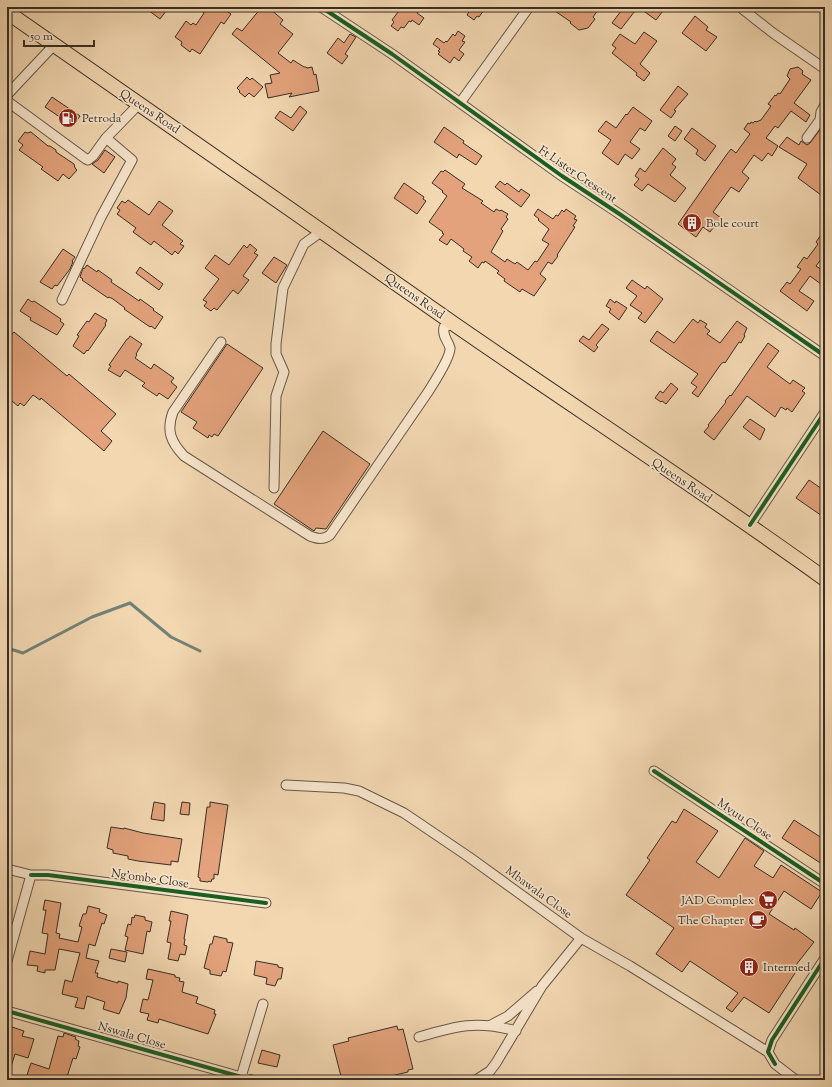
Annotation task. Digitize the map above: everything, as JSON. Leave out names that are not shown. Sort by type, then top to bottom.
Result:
[{"type":"highway","name":"Queens Road","points":[[7,12],[454,324],[750,525],[825,579]]},
{"type":"street","name":"Ft Lister Crescent","points":[[321,7],[392,54],[562,176],[825,356]]},
{"type":"street","points":[[460,103],[529,7]]},
{"type":"street","points":[[740,7],[825,69]]},
{"type":"street","points":[[7,95],[54,45]]},
{"type":"street","points":[[7,102],[86,159],[90,159],[106,138],[139,104]]},
{"type":"street","points":[[807,138],[820,120],[821,112],[825,105]]},
{"type":"street","points":[[62,300],[102,217],[132,160],[106,138]]},
{"type":"street","points":[[274,488],[276,396],[284,372],[276,354],[283,288],[304,244],[322,231]]},
{"type":"street","points":[[221,342],[173,412],[169,422],[169,430],[172,440],[184,456],[310,536],[321,539],[330,535],[441,372],[450,352],[450,347],[443,336],[444,328],[454,324]]},
{"type":"street","points":[[750,525],[825,412]]},
{"type":"street","name":"Mvuu Close","points":[[654,771],[825,884]]},
{"type":"street","name":"Mbawala Close","points":[[286,785],[344,788],[359,791],[404,813],[469,857],[581,938],[630,966],[768,1052]]},
{"type":"street","name":"Ng'ombe Close","points":[[7,869],[31,875],[48,875],[266,903]]},
{"type":"street","points":[[7,961],[31,875]]},
{"type":"street","points":[[476,1080],[490,1071],[496,1063],[542,986],[581,938]]},
{"type":"street","points":[[796,1080],[775,1064],[768,1052],[772,1040],[825,958]]},
{"type":"street","points":[[491,1025],[508,1016],[542,986]]},
{"type":"street","points":[[241,1076],[263,1004]]},
{"type":"street","name":"Nswala Close","points":[[7,1011],[252,1080]]},
{"type":"street","points":[[419,1037],[452,1027],[470,1025],[491,1025],[516,1031]]},
{"type":"building","points":[[144,7],[169,7],[160,19]]},
{"type":"building","points":[[196,7],[232,7],[228,12],[231,14],[224,24],[221,22],[200,54],[192,49],[190,52],[181,45],[182,42],[175,37],[186,21],[191,25],[193,23],[196,25],[204,13]]},
{"type":"building","points":[[390,7],[419,7],[417,13],[424,18],[419,25],[412,20],[411,22],[409,21],[404,28],[401,27],[398,31],[391,26],[394,22],[392,20],[398,12]]},
{"type":"building","points":[[472,7],[486,7],[479,17],[477,16],[474,20],[467,15]]},
{"type":"building","points":[[549,7],[600,7],[593,17],[595,19],[588,28],[579,30],[570,23],[571,22]]},
{"type":"building","points":[[624,7],[638,7],[621,29],[612,23]]},
{"type":"building","points":[[638,7],[666,7],[656,20]]},
{"type":"building","points":[[261,8],[267,12],[270,9],[283,20],[280,24],[293,34],[278,53],[291,63],[293,60],[304,67],[312,67],[314,75],[316,74],[319,91],[289,97],[292,93],[268,98],[265,84],[272,83],[270,75],[280,73],[232,34],[237,28],[242,31]]},
{"type":"building","points":[[695,16],[708,27],[706,30],[717,37],[706,51],[682,33]]},
{"type":"building","points":[[458,31],[465,36],[462,41],[465,42],[459,50],[464,54],[459,61],[454,57],[450,63],[438,54],[440,49],[433,44],[437,38],[444,43],[446,41],[447,42],[453,34],[455,36]]},
{"type":"building","points":[[644,32],[657,41],[640,64],[650,73],[644,81],[636,75],[637,73],[612,53],[616,48],[612,45],[620,34],[635,44]]},
{"type":"building","points":[[350,34],[356,37],[345,54],[348,56],[342,64],[327,53],[338,38],[344,43]]},
{"type":"building","points":[[798,67],[803,71],[802,74],[811,80],[794,103],[810,115],[806,122],[791,111],[778,128],[775,126],[766,138],[778,146],[772,156],[768,153],[762,161],[754,155],[742,172],[749,178],[739,192],[731,187],[713,212],[721,218],[710,232],[703,227],[696,237],[678,224],[731,149],[736,153],[750,134],[744,129],[748,123],[750,124],[751,122],[753,123],[761,120],[771,106],[768,104],[775,95],[776,96],[778,93],[780,94],[790,79],[787,76],[790,69]]},
{"type":"building","points":[[247,77],[250,80],[252,78],[263,87],[254,97],[249,93],[245,97],[237,88]]},
{"type":"building","points":[[678,86],[688,94],[674,110],[676,111],[671,118],[660,110]]},
{"type":"building","points":[[52,97],[80,116],[73,126],[45,107]]},
{"type":"building","points":[[300,106],[307,112],[293,131],[275,118],[280,111],[291,118]]},
{"type":"building","points":[[633,107],[652,121],[645,131],[640,128],[630,142],[640,149],[632,159],[625,154],[618,165],[602,153],[611,140],[598,131],[606,121],[616,128]]},
{"type":"building","points":[[825,123],[825,189],[821,195],[798,178],[807,164],[779,147],[787,137],[799,145],[801,141],[807,145]]},
{"type":"building","points":[[675,126],[682,131],[675,141],[668,136]]},
{"type":"building","points":[[444,127],[482,156],[476,165],[459,154],[457,158],[434,142]]},
{"type":"building","points":[[692,128],[716,146],[705,161],[696,154],[698,150],[684,139]]},
{"type":"building","points":[[25,132],[31,132],[48,146],[56,150],[56,152],[74,164],[77,170],[69,179],[63,174],[58,181],[41,169],[43,167],[19,150],[23,145],[18,141]]},
{"type":"building","points":[[663,148],[676,159],[672,164],[676,167],[670,175],[686,188],[675,202],[648,184],[642,191],[634,185],[639,179],[635,176],[640,168],[645,172]]},
{"type":"building","points":[[105,150],[115,157],[104,173],[92,164],[98,160]]},
{"type":"building","points":[[445,170],[465,184],[462,188],[483,201],[481,203],[494,212],[496,209],[508,214],[506,217],[508,219],[501,229],[503,231],[491,252],[505,262],[507,259],[515,264],[517,262],[528,270],[535,261],[537,262],[549,244],[542,240],[549,229],[534,215],[538,209],[553,219],[556,215],[558,216],[562,210],[564,212],[566,209],[576,216],[574,219],[577,220],[573,226],[575,227],[557,255],[558,256],[552,264],[548,262],[540,274],[546,279],[534,296],[522,289],[520,292],[504,281],[505,279],[497,273],[499,271],[485,261],[484,263],[482,262],[478,268],[469,261],[472,257],[463,251],[464,249],[451,239],[447,245],[439,240],[444,234],[442,233],[443,232],[429,222],[447,196],[432,183],[441,171],[443,172]]},
{"type":"building","points":[[500,181],[505,185],[507,183],[519,192],[521,189],[530,195],[521,207],[495,187]]},
{"type":"building","points":[[404,183],[424,197],[423,199],[426,201],[417,214],[394,198]]},
{"type":"building","points":[[128,200],[149,215],[159,201],[173,211],[162,225],[183,241],[180,244],[184,246],[178,254],[175,251],[172,255],[154,241],[151,245],[133,232],[136,228],[117,214],[120,210],[117,208],[122,201],[125,203]]},
{"type":"building","points":[[825,229],[825,254],[816,266],[825,272],[825,287],[810,276],[799,291],[814,301],[807,311],[780,291],[787,282],[790,284],[801,269],[797,267],[804,257],[807,259],[818,244],[816,242]]},
{"type":"building","points":[[250,244],[257,250],[254,253],[258,255],[243,276],[249,280],[238,294],[233,290],[217,310],[214,308],[211,311],[204,306],[207,302],[203,300],[219,279],[205,268],[215,255],[229,265],[244,245],[247,248]]},
{"type":"building","points":[[63,249],[75,257],[72,261],[73,262],[70,269],[57,286],[55,285],[52,289],[40,282]]},
{"type":"building","points":[[274,257],[287,265],[276,283],[262,273]]},
{"type":"building","points":[[87,265],[97,272],[98,270],[112,280],[111,282],[139,301],[140,299],[163,317],[155,329],[124,309],[125,308],[113,299],[108,298],[82,280],[83,279],[80,277],[83,268],[84,269]]},
{"type":"building","points":[[140,267],[163,284],[159,290],[136,273]]},
{"type":"building","points":[[632,280],[645,289],[647,286],[663,299],[645,323],[638,318],[642,313],[630,305],[637,296],[626,288]]},
{"type":"building","points":[[28,299],[32,302],[34,301],[61,319],[60,321],[64,324],[57,335],[30,320],[31,318],[20,311]]},
{"type":"building","points":[[610,299],[627,308],[619,320],[609,312],[611,309],[606,306]]},
{"type":"building","points":[[95,313],[107,320],[106,325],[88,351],[87,350],[84,354],[73,346],[79,336],[77,335]]},
{"type":"building","points":[[693,319],[698,323],[700,320],[707,324],[705,327],[710,331],[707,334],[720,343],[737,321],[747,328],[741,343],[739,342],[725,363],[724,362],[721,364],[698,397],[692,393],[697,387],[691,383],[698,374],[650,341],[657,331],[674,343]]},
{"type":"building","points":[[602,324],[609,329],[596,345],[598,347],[594,352],[579,341],[583,336],[589,340]]},
{"type":"building","points":[[14,332],[67,376],[69,374],[116,414],[101,431],[112,441],[104,451],[41,398],[40,400],[33,395],[24,406],[20,403],[18,406],[7,397],[7,340]]},
{"type":"building","points":[[130,336],[142,344],[135,358],[151,369],[154,364],[174,378],[171,382],[177,387],[168,399],[159,393],[157,396],[142,386],[145,383],[125,370],[120,377],[108,370],[111,366],[109,365]]},
{"type":"building","points":[[768,343],[779,351],[767,367],[790,384],[793,380],[805,388],[802,391],[805,393],[792,412],[787,408],[786,410],[781,407],[775,417],[747,396],[714,440],[704,432]]},
{"type":"building","points":[[227,344],[263,368],[218,436],[214,434],[212,437],[209,435],[208,438],[193,428],[197,422],[181,412]]},
{"type":"building","points":[[671,383],[678,389],[666,404],[655,398],[660,391],[663,393]]},
{"type":"building","points":[[750,419],[765,429],[760,440],[743,427]]},
{"type":"building","points":[[323,431],[370,464],[326,529],[316,528],[314,531],[274,504]]},
{"type":"building","points":[[809,480],[825,491],[825,518],[796,498]]},
{"type":"building","points":[[154,802],[165,804],[164,821],[151,819]]},
{"type":"building","points":[[182,802],[190,803],[189,815],[180,814]]},
{"type":"building","points":[[210,802],[228,805],[218,875],[214,874],[214,879],[212,879],[211,882],[208,882],[200,881],[200,878],[198,877],[207,807],[210,807]]},
{"type":"building","points":[[684,809],[718,831],[696,862],[719,878],[745,838],[764,851],[754,866],[773,878],[781,865],[822,892],[811,909],[784,891],[769,914],[794,930],[795,928],[814,942],[796,965],[799,967],[769,1013],[744,997],[732,1012],[726,1008],[738,993],[690,961],[682,972],[656,954],[674,928],[626,895],[650,860],[647,858],[672,821],[676,823]]},
{"type":"building","points":[[794,820],[825,840],[825,866],[782,838]]},
{"type":"building","points":[[111,827],[182,839],[178,862],[171,861],[171,865],[138,861],[128,859],[128,856],[113,853],[113,850],[107,848]]},
{"type":"building","points":[[45,900],[61,903],[56,933],[60,934],[59,938],[78,942],[82,927],[79,926],[83,914],[86,914],[88,906],[100,909],[99,912],[107,915],[104,924],[102,923],[95,946],[89,944],[86,958],[99,961],[95,973],[98,973],[97,977],[118,983],[118,981],[128,984],[126,998],[119,1014],[103,1009],[105,1002],[87,996],[84,1009],[75,1007],[78,998],[62,994],[65,980],[72,982],[80,953],[59,949],[55,970],[45,970],[45,973],[37,971],[38,966],[27,965],[30,951],[45,954],[48,934],[42,933],[46,910],[43,910]]},
{"type":"building","points":[[171,911],[188,915],[184,939],[184,945],[187,946],[185,955],[180,954],[178,961],[168,959],[171,943],[167,942],[171,921],[169,921]]},
{"type":"building","points":[[135,915],[145,917],[145,920],[152,922],[150,932],[147,931],[143,954],[125,950],[128,937],[125,936],[128,924],[131,925],[132,917],[134,918]]},
{"type":"building","points":[[214,936],[227,939],[227,942],[233,943],[226,972],[223,971],[221,976],[210,974],[210,970],[204,968],[210,944],[212,944]]},
{"type":"building","points":[[111,949],[127,952],[125,962],[109,958]]},
{"type":"building","points":[[256,961],[278,965],[278,967],[283,968],[281,979],[278,979],[275,986],[266,984],[267,978],[254,975]]},
{"type":"building","points":[[148,969],[175,975],[175,977],[180,978],[179,981],[184,982],[182,992],[198,997],[196,1003],[215,1010],[214,1014],[216,1014],[208,1034],[159,1019],[158,1023],[147,1020],[149,1014],[140,1012],[143,999],[148,1000],[153,980],[146,979]]},
{"type":"building","points":[[397,1026],[398,1030],[403,1029],[413,1069],[408,1070],[408,1072],[374,1080],[342,1080],[333,1045],[349,1041],[348,1038]]},
{"type":"building","points":[[12,1027],[24,1031],[22,1036],[34,1039],[28,1058],[15,1054],[9,1073],[7,1073],[7,1030],[11,1031]]},
{"type":"building","points":[[64,1033],[76,1037],[75,1039],[79,1041],[78,1046],[80,1047],[76,1059],[73,1058],[66,1080],[33,1080],[34,1077],[27,1075],[31,1063],[49,1069],[58,1036],[63,1037]]},
{"type":"building","points":[[262,1050],[280,1055],[277,1067],[258,1063]]},
{"type":"waterway","points":[[7,648],[23,653],[92,617],[130,603],[171,637],[200,651]]},
{"type":"cycle path","points":[[321,7],[392,54],[562,176],[825,356]]},
{"type":"cycle path","points":[[750,525],[825,412]]},
{"type":"cycle path","points":[[654,771],[825,884]]},
{"type":"cycle path","points":[[31,875],[48,875],[266,903]]},
{"type":"cycle path","points":[[775,1064],[768,1052],[772,1040],[825,958]]},
{"type":"cycle path","points":[[7,1011],[252,1080]]},
{"type":"place","name":"Petroda","points":[[68,118]]},
{"type":"place","name":"Bole court","points":[[692,223]]},
{"type":"place","name":"JAD Complex","points":[[768,900]]},
{"type":"place","name":"The Chapter","points":[[758,920]]},
{"type":"place","name":"Intermed","points":[[749,967]]}]
